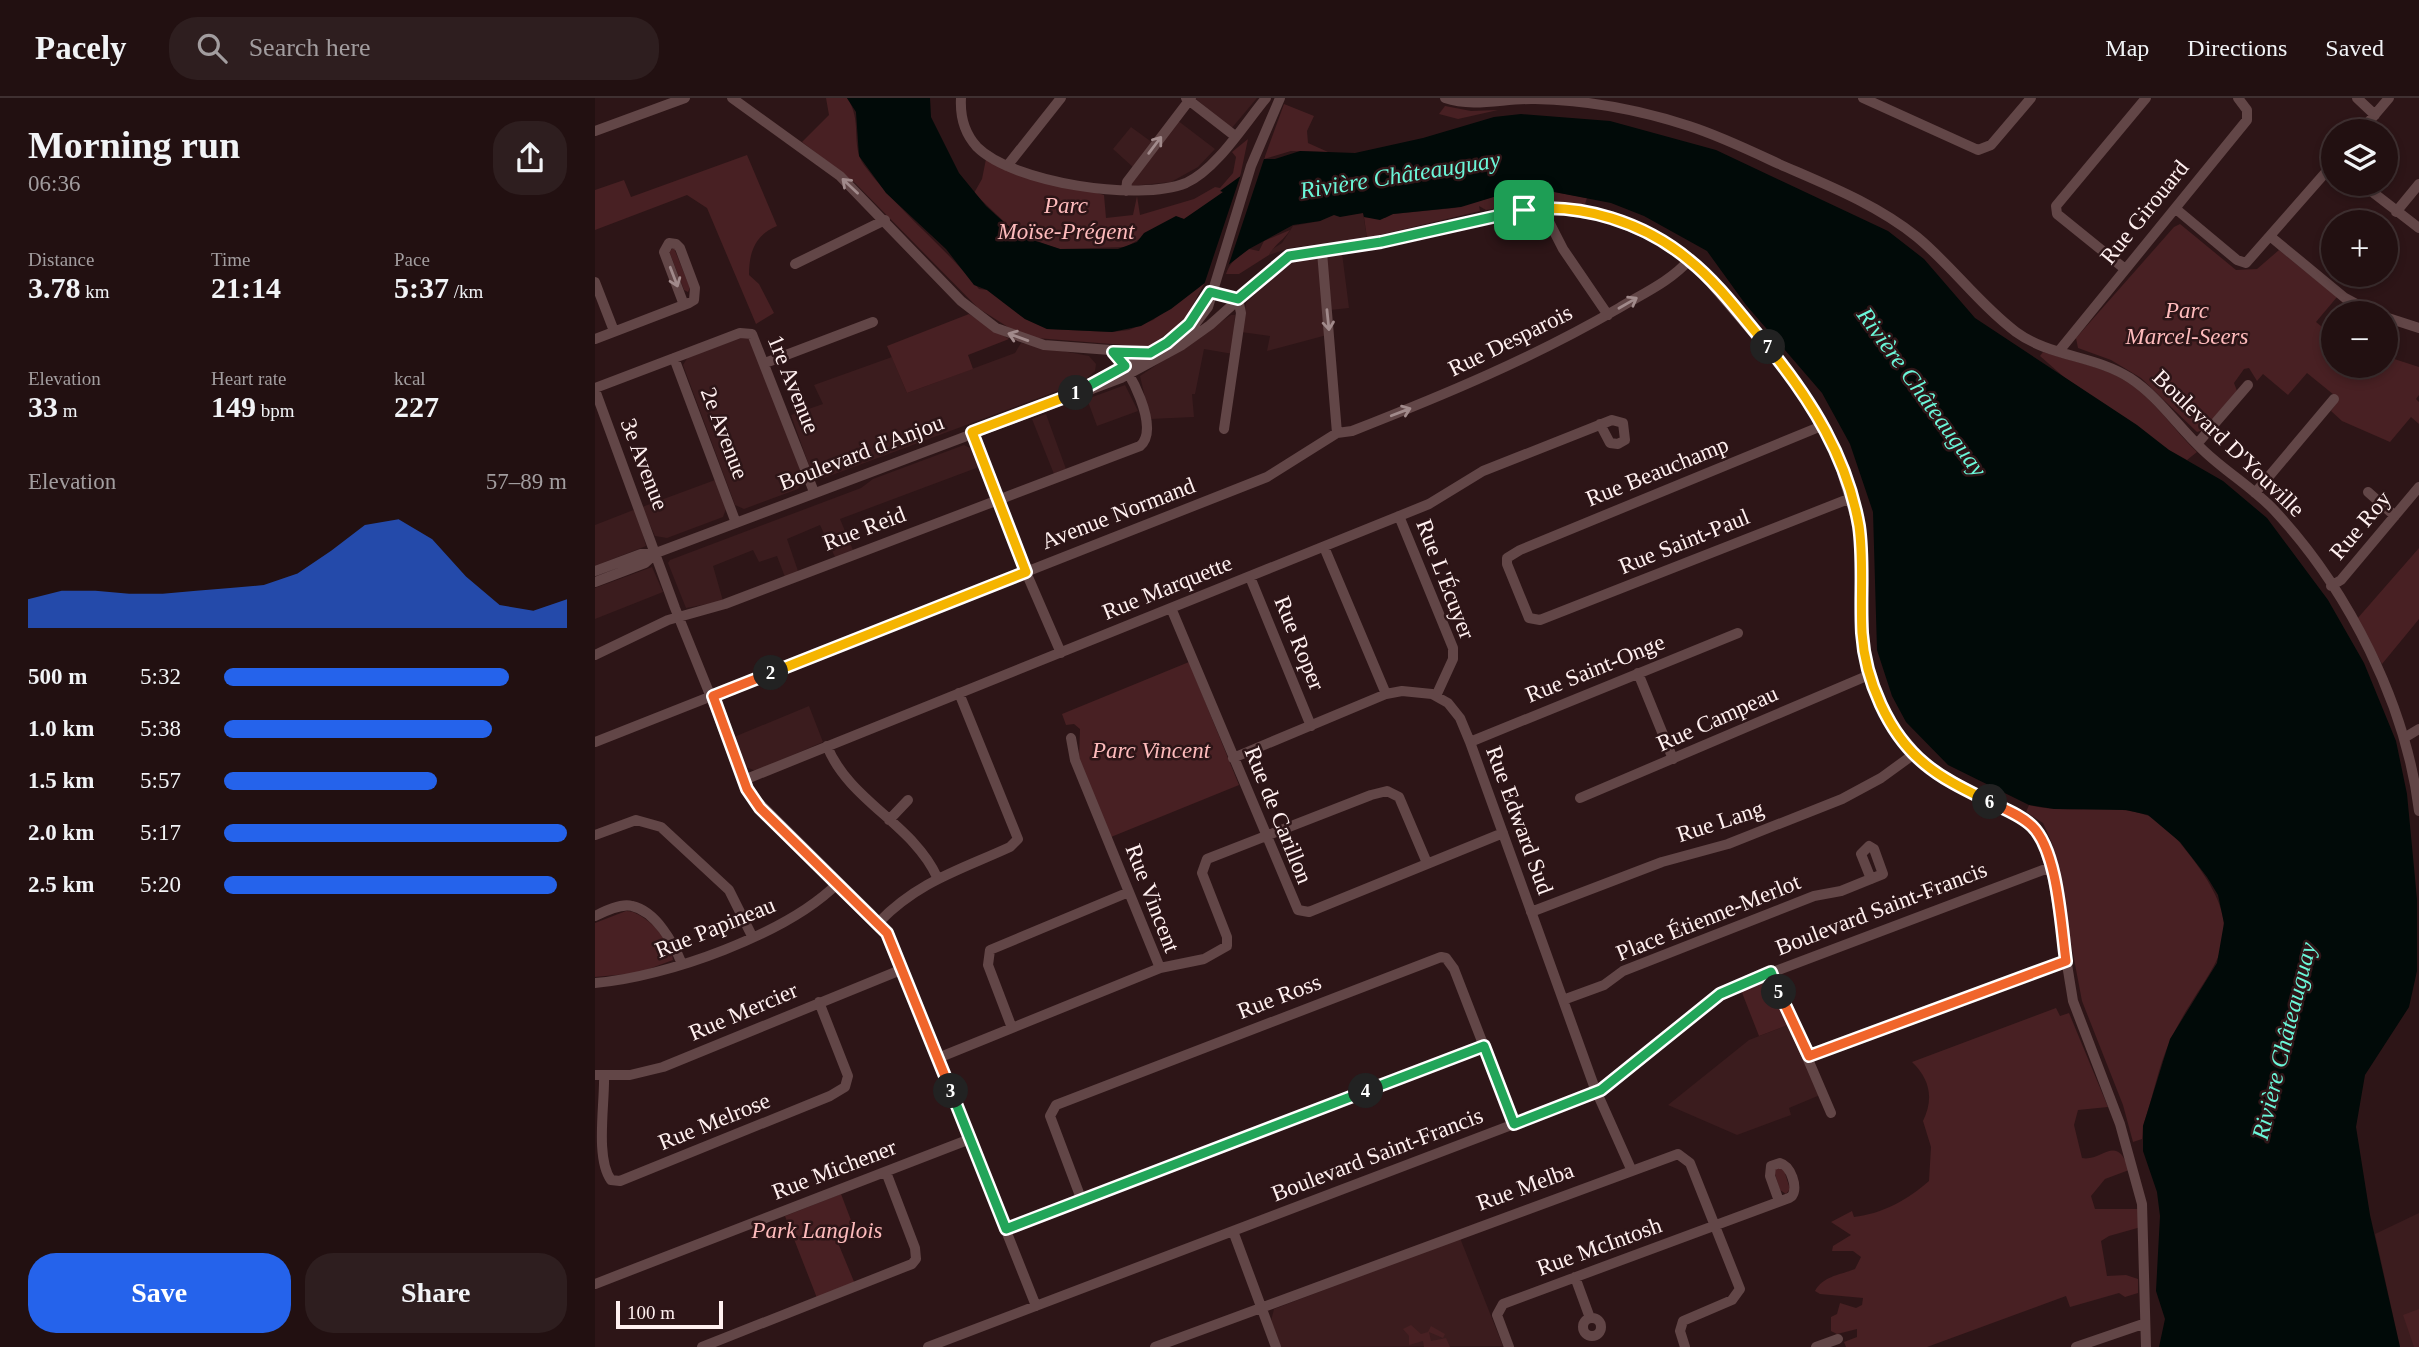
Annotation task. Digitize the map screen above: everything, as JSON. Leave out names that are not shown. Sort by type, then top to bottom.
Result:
[{"type":"street","points":[[595,131],[684,98]]},
{"type":"street","points":[[732,98],[833,170],[885,220],[961,301],[996,328],[1044,345],[1150,353]]},
{"type":"street","points":[[961,98],[963,123],[973,143],[985,155],[1007,166],[1105,191],[1170,187],[1192,180],[1212,164],[1268,98]]},
{"type":"street","points":[[1007,166],[1061,98]]},
{"type":"street","points":[[1171,350],[1199,321],[1208,305],[1251,166],[1268,98]]},
{"type":"street","points":[[1251,166],[1280,98]]},
{"type":"street","name":"Boulevard D'Youville","points":[[1445,98],[1476,104],[1518,99],[1562,99],[1628,110],[1686,125],[1864,202],[1924,244],[1985,305],[2017,332],[2039,345],[2107,365],[2133,380],[2153,396],[2197,444],[2255,493],[2292,530],[2331,586],[2376,665],[2404,738],[2419,811]]},
{"type":"street","points":[[1868,99],[1978,150],[1991,145],[2031,98]]},
{"type":"street","points":[[2125,269],[2057,214],[2056,206],[2146,98]]},
{"type":"street","name":"Rue Girouard","points":[[2059,351],[2246,120],[2247,110],[2238,98]]},
{"type":"street","points":[[2357,98],[2375,115]]},
{"type":"street","points":[[2372,119],[2389,98]]},
{"type":"street","points":[[1126,191],[1127,182],[1189,99],[1235,136]]},
{"type":"street","points":[[2176,209],[2242,262],[2249,261],[2321,178]]},
{"type":"street","points":[[2398,210],[2419,184]]},
{"type":"street","points":[[2377,196],[2394,210]]},
{"type":"street","points":[[1542,208],[1563,248],[1608,315]]},
{"type":"street","points":[[1127,370],[1171,350],[1210,325],[1283,259],[1542,208],[1581,211],[1622,222],[1658,239],[1689,260],[1801,389],[1840,460],[1860,540],[1862,631],[1869,675],[1889,719],[1914,754],[1942,776],[2030,824],[2042,840],[2050,867],[2073,1001],[2120,1124],[2140,1193],[2145,1236],[2143,1324],[2146,1347]]},
{"type":"street","points":[[2398,213],[2419,228]]},
{"type":"street","points":[[795,264],[885,220]]},
{"type":"street","points":[[2271,237],[2351,301]]},
{"type":"street","points":[[596,334],[614,331],[684,305],[694,300],[695,288],[678,246],[669,243],[664,252],[684,305]]},
{"type":"street","points":[[1322,252],[1337,433]]},
{"type":"street","name":"Rue Desparois","points":[[1337,433],[1352,431],[1488,376],[1560,342],[1669,277],[1689,260]]},
{"type":"street","points":[[595,282],[614,331]]},
{"type":"street","points":[[1210,292],[1238,299]]},
{"type":"street","points":[[1127,370],[1189,324],[1210,292]]},
{"type":"street","points":[[1224,429],[1241,310],[1238,299]]},
{"type":"street","points":[[2398,321],[2419,328]]},
{"type":"street","points":[[765,363],[873,322]]},
{"type":"street","name":"1re Avenue","points":[[674,358],[740,333],[749,333],[757,340],[814,492]]},
{"type":"street","points":[[1113,352],[1127,370]]},
{"type":"street","points":[[595,389],[674,358]]},
{"type":"street","name":"2e Avenue","points":[[674,358],[736,523]]},
{"type":"street","name":"Boulevard d'Anjou","points":[[595,571],[641,554],[656,553],[736,523],[1082,391],[1127,370]]},
{"type":"street","name":"Rue Reid","points":[[595,655],[668,620],[725,604],[1137,447],[1147,439],[1148,427],[1127,370]]},
{"type":"street","points":[[2197,444],[2248,385]]},
{"type":"street","name":"3e Avenue","points":[[595,389],[744,780],[757,804],[879,922],[891,941],[1036,1306]]},
{"type":"street","points":[[2255,493],[2334,399]]},
{"type":"street","name":"Rue Marquette","points":[[744,780],[1399,516],[1439,499],[1487,469],[1600,424]]},
{"type":"street","name":"Rue Beauchamp","points":[[1531,620],[1508,569],[1507,558],[1520,550],[1823,425]]},
{"type":"street","points":[[972,432],[1026,572],[1061,653]]},
{"type":"street","name":"Avenue Normand","points":[[595,742],[1268,477],[1337,433]]},
{"type":"street","name":"Rue Roy","points":[[2331,586],[2341,580],[2419,487]]},
{"type":"street","points":[[2368,492],[2395,516]]},
{"type":"street","name":"Rue Saint-Paul","points":[[1531,620],[1543,619],[1851,498]]},
{"type":"street","name":"Rue L'Écuyer","points":[[1399,516],[1453,652],[1436,696]]},
{"type":"street","points":[[1324,547],[1386,694]]},
{"type":"street","name":"Boulevard d'Anjou","points":[[595,582],[645,563],[656,553]]},
{"type":"street","name":"Rue Roper","points":[[1250,577],[1311,726]]},
{"type":"street","name":"Rue de Carillon","points":[[1171,608],[1293,904],[1301,912],[1309,912],[1503,833]]},
{"type":"street","name":"Rue Saint-Onge","points":[[1470,742],[1738,633]]},
{"type":"street","points":[[1638,673],[1672,759]]},
{"type":"street","name":"Rue Campeau","points":[[1580,798],[1869,675]]},
{"type":"street","points":[[1233,758],[1386,694],[1411,691],[1436,696]]},
{"type":"street","points":[[879,922],[906,897],[937,877],[1010,847],[1018,839],[959,694]]},
{"type":"street","name":"Rue Edward Sud","points":[[1436,696],[1457,713],[1470,742],[1597,1093],[1631,1170]]},
{"type":"street","points":[[2404,738],[2419,729]]},
{"type":"street","name":"Rue Vincent","points":[[938,1058],[1160,968],[1075,760],[1071,738]]},
{"type":"street","points":[[827,746],[842,774],[925,856],[937,877]]},
{"type":"street","name":"Rue Lang","points":[[1531,912],[1662,862],[1728,844],[1842,799],[1871,784],[1914,754]]},
{"type":"street","points":[[1160,968],[1201,960],[1225,949],[1228,940],[1202,876],[1203,865],[1211,858],[1387,791],[1402,800],[1427,863]]},
{"type":"street","points":[[889,820],[908,800]]},
{"type":"street","points":[[595,835],[636,820],[661,827],[729,890],[751,936]]},
{"type":"street","name":"Boulevard Saint-Francis","points":[[928,1347],[1597,1093],[1720,994],[1771,972],[2050,867]]},
{"type":"street","name":"Place Étienne-Merlot","points":[[1563,1000],[1604,985],[1623,971],[1814,896],[1836,893],[1871,879]]},
{"type":"street","name":"Rue Papineau","points":[[595,982],[638,978],[682,964],[751,936],[805,912],[838,883]]},
{"type":"street","points":[[1012,1028],[988,965],[990,950],[1129,892]]},
{"type":"street","points":[[595,916],[625,906],[641,909],[665,933],[682,964]]},
{"type":"street","name":"Rue Ross","points":[[1082,1201],[1050,1113],[1059,1103],[1441,957],[1451,964],[1514,1124]]},
{"type":"street","points":[[1809,1056],[2066,961]]},
{"type":"street","name":"Rue Mercier","points":[[600,1076],[663,1067],[903,969]]},
{"type":"street","points":[[1771,972],[1831,1113]]},
{"type":"street","name":"Rue Melrose","points":[[600,1076],[605,1167],[611,1180],[619,1181],[830,1096],[845,1087],[848,1080],[846,1070],[819,1002]]},
{"type":"street","points":[[1006,1229],[1484,1046]]},
{"type":"street","name":"Rue Michener","points":[[595,1284],[970,1139]]},
{"type":"street","name":"Rue Melba","points":[[1155,1347],[1672,1154],[1685,1156],[1740,1289],[1732,1300],[1683,1321],[1680,1331],[1685,1347]]},
{"type":"street","points":[[702,1347],[912,1264],[916,1259],[915,1248],[886,1172]]},
{"type":"street","name":"Rue McIntosh","points":[[1509,1347],[1497,1319],[1498,1309],[1503,1304],[1779,1202]]},
{"type":"street","points":[[1233,1231],[1276,1347]]},
{"type":"street","points":[[1575,1277],[1590,1318]]},
{"type":"street","points":[[2076,1347],[2143,1324]]},
{"type":"street","points":[[1186,1335],[1190,1347]]},
{"type":"street","points":[[1816,1347],[1838,1339]]},
{"type":"shaded area","points":[[1195,98],[1257,98],[1231,129]]},
{"type":"shaded area","points":[[1177,120],[1215,149],[1198,167],[1171,182],[1132,186],[1130,180]]},
{"type":"shaded area","points":[[1131,127],[1153,143],[1134,168],[1113,149]]},
{"type":"shaded area","points":[[1363,213],[1367,238],[1289,248],[1269,255],[1271,250],[1282,243],[1293,226],[1320,221],[1330,215]]},
{"type":"shaded area","points":[[1342,253],[1349,308],[1330,310],[1326,255]]},
{"type":"shaded area","points":[[1321,258],[1327,335],[1267,351],[1270,336],[1241,332],[1246,303],[1281,267],[1291,261]]},
{"type":"shaded area","points":[[1231,315],[1235,315],[1233,354],[1204,349],[1195,394],[1192,394],[1194,417],[1150,419],[1140,376]]},
{"type":"shaded area","points":[[744,337],[750,339],[804,479],[798,489],[744,509],[735,505],[683,365],[688,357]]},
{"type":"shaded area","points":[[1021,343],[1089,356],[1096,364],[1095,371],[1086,379],[1052,393],[824,478],[812,474],[791,415],[823,404],[814,385],[892,357],[907,393],[1015,353]]},
{"type":"shaded area","points":[[1125,385],[1138,411],[1097,426],[1087,399]]},
{"type":"shaded area","points":[[1046,414],[1066,469],[1054,474],[1032,419]]},
{"type":"shaded area","points":[[964,445],[972,449],[979,467],[840,519],[853,550],[835,557],[820,525],[787,539],[798,571],[785,577],[777,556],[759,562],[753,550],[713,566],[723,601],[686,608],[668,563],[670,560],[861,488],[873,479]]},
{"type":"shaded area","points":[[715,480],[726,509],[723,517],[667,538],[655,536],[642,507]]},
{"type":"shaded area","points":[[636,509],[646,546],[595,566],[595,525]]},
{"type":"shaded area","points":[[652,567],[663,592],[595,619],[595,588]]},
{"type":"shaded area","points":[[809,706],[823,742],[756,771],[746,767],[734,737]]},
{"type":"shaded area","points":[[1788,1025],[1820,1095],[1789,1108],[1791,1115],[1737,1135],[1668,1105],[1749,1040]]},
{"type":"shaded area","points":[[2419,1213],[2419,1347],[2400,1347],[2375,1234]]},
{"type":"shaded area","points":[[1460,1238],[1503,1346],[1281,1347],[1271,1321],[1274,1309]]},
{"type":"green space","points":[[826,98],[847,98],[854,115],[860,157],[891,198],[979,289],[987,290],[1025,319],[1047,329],[1112,332],[1129,330],[1153,320],[1205,282],[1185,320],[1149,347],[1036,338],[1011,329],[978,308],[855,183],[802,142],[829,115]]},
{"type":"green space","points":[[1284,104],[1314,116],[1307,131],[1308,143],[1328,152],[1291,151],[1264,159]]},
{"type":"green space","points":[[1445,106],[1471,111],[1498,110],[1458,119],[1439,114]]},
{"type":"green space","name":"Parc Moïse-Prégent","points":[[1248,139],[1240,177],[1221,190],[1223,192],[1219,196],[1184,219],[1176,217],[1126,247],[1060,249],[1018,235],[974,193],[982,179],[986,159],[1104,195],[1106,218],[1133,215],[1137,196],[1140,215],[1194,199],[1215,187],[1220,188],[1233,173],[1236,157],[1232,152]]},
{"type":"green space","points":[[747,155],[777,226],[758,239],[750,259],[749,275],[759,284],[774,313],[756,324],[707,208],[687,195],[595,230],[595,190],[624,180],[631,197]]},
{"type":"green space","points":[[1549,191],[1587,198],[1585,204],[1539,202],[1486,210],[1479,206],[1480,211],[1367,238],[1364,217],[1385,218],[1393,214],[1454,208],[1510,192]]},
{"type":"green space","name":"Parc Marcel-Seers","points":[[2180,224],[2236,270],[2257,269],[2279,250],[2321,284],[2321,287],[2337,297],[2334,301],[2321,301],[2321,316],[2316,322],[2321,326],[2321,378],[2398,378],[2398,360],[2419,367],[2419,395],[2416,399],[2419,402],[2419,424],[2411,417],[2390,442],[2342,421],[2331,411],[2339,399],[2307,373],[2288,395],[2263,374],[2257,381],[2249,368],[2244,369],[2234,383],[2237,391],[2203,430],[2197,432],[2141,378],[2111,360],[2078,348],[2076,338],[2174,227]]},
{"type":"green space","points":[[1290,230],[1269,255],[1239,274],[1226,274],[1232,263],[1249,249],[1259,251],[1264,241]]},
{"type":"green space","points":[[674,248],[690,288],[688,292],[684,290],[669,251]]},
{"type":"green space","points":[[969,314],[1009,339],[968,355],[973,369],[907,393],[887,346]]},
{"type":"green space","name":"Parc Marcel-Seers","points":[[2043,352],[2097,368],[2127,382],[2149,400],[2197,452],[2187,460],[2169,450],[2065,378],[2040,356]]},
{"type":"green space","points":[[2419,548],[2419,619],[2382,664],[2357,619]]},
{"type":"green space","name":"Parc Vincent","points":[[1189,662],[1239,785],[1111,837],[1079,759],[1080,729],[1074,724],[1066,725],[1062,714]]},
{"type":"green space","points":[[2029,805],[2058,809],[2117,809],[2153,818],[2172,833],[2192,858],[2212,888],[2222,912],[2224,933],[2220,952],[2171,1039],[2143,1126],[2142,1139],[2133,1142],[2123,1105],[2082,1001],[2052,843],[2043,823],[2026,812]]},
{"type":"green space","points":[[626,911],[641,916],[656,929],[668,945],[673,960],[638,973],[595,977],[595,923]]},
{"type":"green space","points":[[1761,981],[1770,985],[1788,1025],[1759,1036],[1741,990]]},
{"type":"green space","points":[[2056,1008],[2060,1016],[2069,1013],[2108,1107],[2078,1110],[2074,1125],[2082,1158],[2114,1151],[2124,1159],[2129,1170],[2105,1179],[2091,1196],[2095,1209],[2139,1209],[2141,1227],[2101,1241],[2107,1276],[2126,1275],[2138,1279],[2138,1293],[2125,1297],[2119,1293],[2070,1307],[2066,1296],[1927,1347],[1846,1347],[1844,1342],[1857,1337],[1857,1329],[1837,1334],[1831,1331],[1831,1317],[1837,1314],[1840,1303],[1856,1308],[1862,1305],[1863,1298],[1820,1294],[1815,1291],[1827,1279],[1855,1269],[1861,1257],[1853,1251],[1832,1251],[1833,1246],[1851,1235],[1831,1222],[1852,1211],[1854,1217],[1885,1209],[1904,1200],[1929,1181],[1931,1147],[1923,1121],[1928,1105],[1928,1090],[1923,1075],[1912,1062]]},
{"type":"green space","points":[[1778,1167],[1784,1170],[1790,1189],[1786,1194],[1780,1190],[1774,1171]]},
{"type":"green space","name":"Park Langlois","points":[[841,1194],[857,1236],[838,1243],[855,1284],[817,1298],[785,1216]]},
{"type":"green space","points":[[2419,1309],[2419,1347],[2414,1347],[2403,1315]]},
{"type":"green space","points":[[1411,1325],[1421,1334],[1428,1332],[1431,1326],[1445,1334],[1443,1338],[1429,1332],[1431,1341],[1446,1338],[1450,1347],[1424,1347],[1423,1341],[1409,1345],[1409,1336],[1403,1329]]},
{"type":"water","name":"Rivière Châteauguay","points":[[847,98],[930,98],[931,117],[959,173],[986,206],[1018,235],[1060,249],[1118,249],[1137,242],[1144,233],[1176,216],[1184,219],[1264,159],[1275,159],[1300,151],[1355,153],[1423,138],[1494,117],[1521,114],[1610,121],[1716,150],[1888,231],[1924,259],[1975,318],[2137,425],[2169,450],[2223,481],[2267,518],[2328,600],[2364,663],[2396,741],[2407,794],[2417,899],[2417,971],[2409,1007],[2365,1075],[2356,1127],[2370,1215],[2400,1347],[2159,1347],[2165,1319],[2156,1291],[2160,1216],[2157,1192],[2143,1151],[2143,1126],[2170,1039],[2217,963],[2224,923],[2218,895],[2180,842],[2148,815],[2126,810],[2054,809],[2029,805],[1948,765],[1906,722],[1892,696],[1877,650],[1873,512],[1850,444],[1822,393],[1746,305],[1707,251],[1644,216],[1611,203],[1549,191],[1510,192],[1461,207],[1393,214],[1380,220],[1364,217],[1363,213],[1340,217],[1334,215],[1320,221],[1293,225],[1249,249],[1171,309],[1141,326],[1112,332],[1047,329],[1025,319],[987,290],[974,285],[946,249],[886,193],[859,156],[856,112]]},
{"type":"pier","points":[[1265,156],[1228,267],[1204,285],[1241,174]]},
{"type":"route","points":[[1564,209],[1598,215],[1622,222],[1674,249],[1713,284],[1801,389],[1821,420],[1840,460],[1857,518],[1861,548],[1863,649],[1877,695],[1898,733],[1923,762],[1951,781],[2018,816],[2037,831],[2049,860],[2066,961],[1809,1056],[1799,1041],[1771,972],[1720,994],[1627,1072],[1601,1090],[1514,1124],[1484,1046],[1006,1229],[889,937],[872,915],[753,800],[713,696],[1026,572],[972,432],[1082,391],[1100,377],[1125,366],[1113,352],[1150,353],[1173,339],[1189,324],[1210,292],[1238,299],[1277,262],[1286,257],[1381,242],[1524,210],[1564,209]]}]
